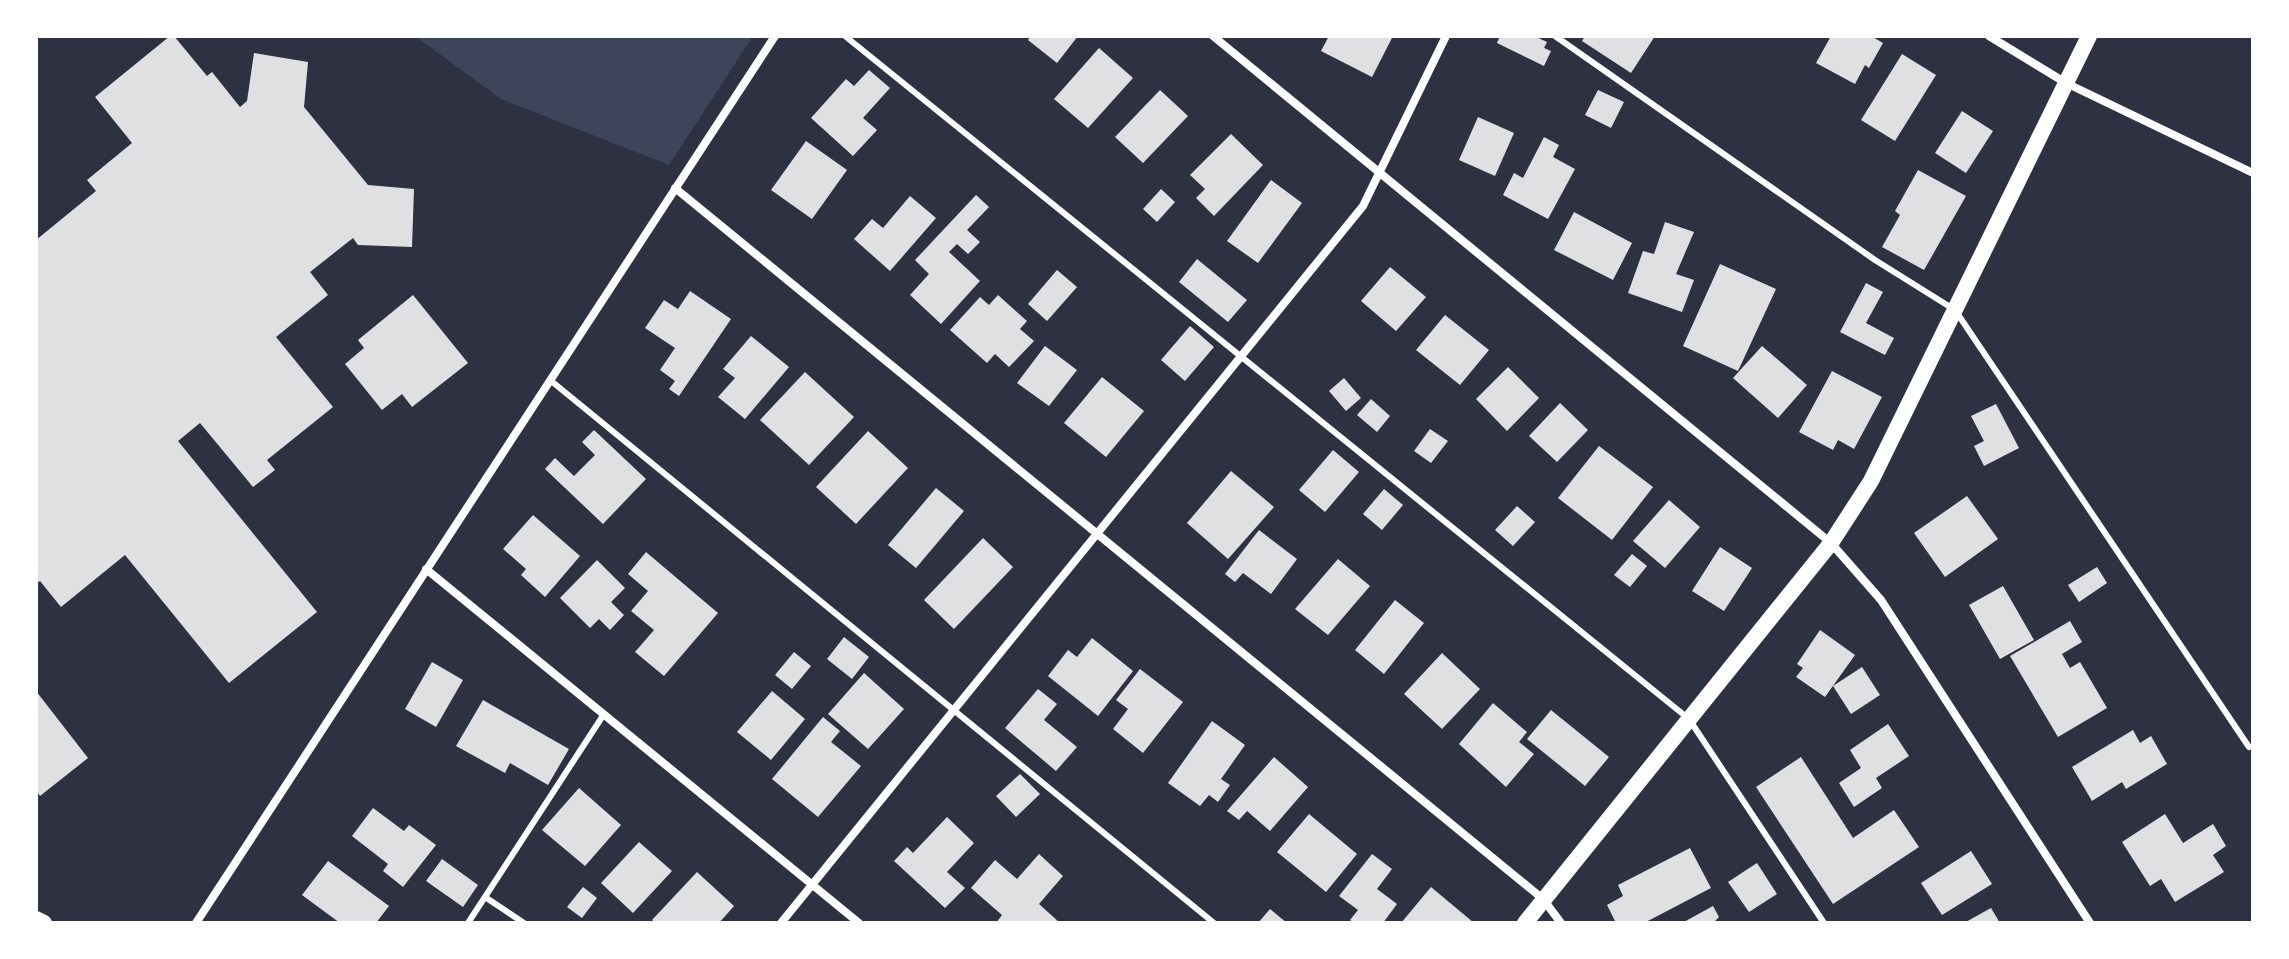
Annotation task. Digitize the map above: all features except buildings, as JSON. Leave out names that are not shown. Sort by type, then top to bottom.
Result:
[{"type":"main road","points":[[1525,923],[1831,543],[1871,481],[2089,36]]},
{"type":"main road","points":[[36,919],[44,923]]},
{"type":"street","points":[[196,923],[775,36]]},
{"type":"street","points":[[1213,36],[1831,543],[1881,600],[2090,923]]},
{"type":"street","points":[[781,923],[1363,206],[1446,36]]},
{"type":"street","points":[[1989,36],[2066,83],[2253,173]]},
{"type":"street","points":[[675,188],[1543,899],[1561,923]]},
{"type":"street","points":[[426,569],[859,923]]},
{"type":"lane","points":[[845,36],[1243,354],[1689,719],[1824,923]]},
{"type":"lane","points":[[1555,36],[1875,260],[1955,310],[2249,747]]},
{"type":"lane","points":[[550,380],[1214,923]]},
{"type":"lane","points":[[468,923],[604,714]]},
{"type":"lane","points":[[485,897],[524,923]]},
{"type":"shaded area","points":[[415,36],[753,36],[669,165],[501,99]]}]
